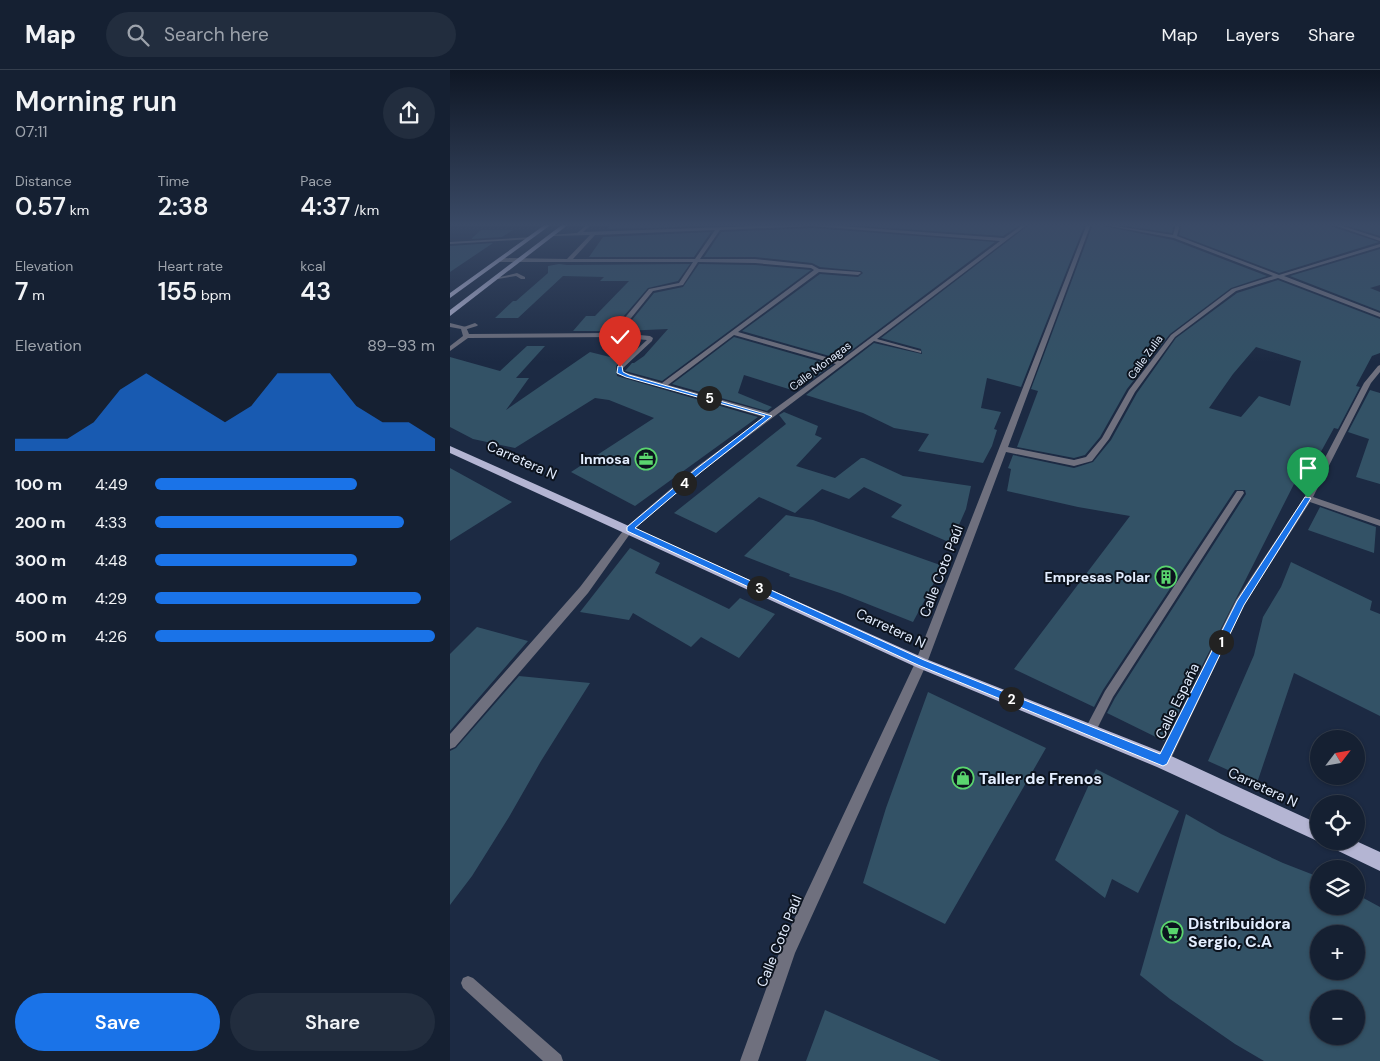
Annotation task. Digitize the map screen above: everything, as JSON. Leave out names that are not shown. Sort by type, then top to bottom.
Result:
[{"type":"main road","points":[[450,296],[486,270]]},
{"type":"main road","points":[[450,314],[507,270]]},
{"type":"main road","name":"Carretera N","points":[[450,449],[921,662],[1163,760],[1310,829]]},
{"type":"main road","points":[[1355,850],[1380,862]]},
{"type":"street","points":[[614,335],[650,290],[681,284],[690,270]]},
{"type":"street","points":[[663,385],[818,270]]},
{"type":"street","points":[[823,270],[858,272]]},
{"type":"street","name":"Calle Monagas","points":[[450,743],[584,590],[629,529],[698,470],[965,270]]},
{"type":"street","name":"Calle Coto Paúl","points":[[748,1061],[788,950],[921,662],[1071,270]]},
{"type":"street","points":[[1261,270],[1380,315]]},
{"type":"street","name":"Calle Zulia","points":[[1004,449],[1074,463],[1089,459],[1106,439],[1132,392],[1173,336],[1234,290],[1295,270]]},
{"type":"street","points":[[450,325],[464,328],[466,336]]},
{"type":"street","points":[[733,333],[841,363]]},
{"type":"street","points":[[450,349],[466,336],[614,335],[650,338],[620,367],[620,373],[769,416]]},
{"type":"street","points":[[872,340],[919,352]]},
{"type":"street","name":"Calle España","points":[[1163,760],[1240,603],[1308,498],[1368,383],[1380,367]]},
{"type":"street","points":[[1308,498],[1380,522]]},
{"type":"lane","points":[[498,278],[517,274],[523,278]]},
{"type":"lane","points":[[464,328],[475,325]]},
{"type":"lane","points":[[1090,731],[1109,694],[1240,493]]},
{"type":"lane","points":[[468,983],[555,1061]]},
{"type":"building","points":[[548,270],[686,270],[678,281],[648,288],[611,331],[573,331],[586,316],[595,316],[629,281],[600,281],[604,277],[563,276],[518,318],[495,318],[548,273]]},
{"type":"building","points":[[695,270],[811,270],[662,381],[625,371],[632,363],[644,356],[668,329],[623,331],[654,293],[683,287]]},
{"type":"building","points":[[853,270],[958,270],[840,359],[742,331],[820,274],[858,277],[863,273]]},
{"type":"building","points":[[970,270],[1067,270],[1021,387],[987,378],[981,408],[1001,412],[994,429],[997,430],[992,446],[983,463],[918,451],[929,434],[894,428],[863,413],[806,395],[874,343],[922,354],[921,349],[881,338]]},
{"type":"building","points":[[1076,270],[1252,270],[1267,276],[1231,288],[1170,334],[1127,389],[1100,437],[1085,455],[1074,458],[1017,447],[1038,391],[1031,389]]},
{"type":"building","points":[[1272,270],[1288,270],[1279,273]]},
{"type":"building","points":[[1309,270],[1380,270],[1380,285],[1370,288],[1380,292],[1380,311],[1290,276]]},
{"type":"building","points":[[1278,280],[1380,319],[1380,353],[1372,356],[1356,386],[1360,387],[1338,429],[1334,428],[1301,488],[1294,484],[1164,741],[1107,713],[1246,494],[1245,490],[1235,490],[1103,690],[1094,707],[1014,669],[1130,516],[1078,507],[1007,491],[1011,469],[1008,468],[1013,455],[1074,468],[1093,462],[1111,440],[1137,393],[1176,338],[1237,293]],"holes":[[[1256,347],[1301,361],[1290,406],[1259,396],[1241,417],[1209,408],[1233,374]]]},
{"type":"building","points":[[734,337],[832,365],[795,391],[744,375],[738,393],[772,407],[767,411],[672,384]]},
{"type":"building","points":[[527,346],[545,346],[516,378],[529,378],[506,410],[590,352],[622,360],[616,366],[617,376],[758,417],[635,506],[571,472],[654,418],[609,400],[595,398],[515,448],[473,439],[450,427],[450,357],[500,371]]},
{"type":"building","points":[[1370,390],[1380,393],[1380,484],[1356,477],[1369,439],[1348,432]]},
{"type":"building","points":[[784,412],[818,426],[815,435],[822,438],[796,466],[835,478],[861,458],[864,458],[903,476],[971,486],[966,509],[951,543],[891,517],[902,505],[864,487],[849,499],[822,489],[795,513],[759,497],[716,533],[674,513],[786,424],[779,415]]},
{"type":"building","points":[[450,468],[512,502],[450,541]]},
{"type":"building","points":[[1320,507],[1376,527],[1374,553],[1308,530]]},
{"type":"building","points":[[786,515],[813,520],[943,566],[913,622],[840,593],[789,576],[790,574],[744,556]]},
{"type":"building","points":[[630,548],[660,563],[655,573],[729,609],[740,598],[775,614],[739,658],[701,637],[691,647],[633,613],[629,620],[580,612]]},
{"type":"building","points":[[1291,562],[1372,601],[1370,610],[1380,614],[1380,716],[1294,673],[1257,783],[1208,761],[1254,655],[1263,617],[1281,587]]},
{"type":"building","points":[[477,627],[528,641],[450,731],[450,654]]},
{"type":"building","points":[[519,676],[590,683],[472,876],[450,905],[450,751],[456,748]]},
{"type":"building","name":"Taller de Frenos","points":[[928,692],[1046,748],[945,924],[863,883],[886,808]]},
{"type":"building","points":[[1096,769],[1179,811],[1138,893],[1112,879],[1105,898],[1055,860]]},
{"type":"building","points":[[1186,814],[1221,834],[1310,874],[1310,915],[1365,915],[1365,899],[1380,907],[1380,1061],[1264,1061],[1235,1044],[1170,999],[1140,975]]},
{"type":"building","points":[[825,1010],[941,1061],[806,1061]]},
{"type":"place","name":"Inmosa","points":[[646,459]]},
{"type":"place","name":"Empresas Polar","points":[[1166,577]]},
{"type":"place","name":"Taller de Frenos","points":[[963,778]]},
{"type":"place","name":"Distribuidora Sergio, C.A","points":[[1172,932]]},
{"type":"route","points":[[620,367],[620,373],[628,376],[769,416],[698,470],[629,529],[921,662],[1163,760],[1240,603],[1308,498]]}]
